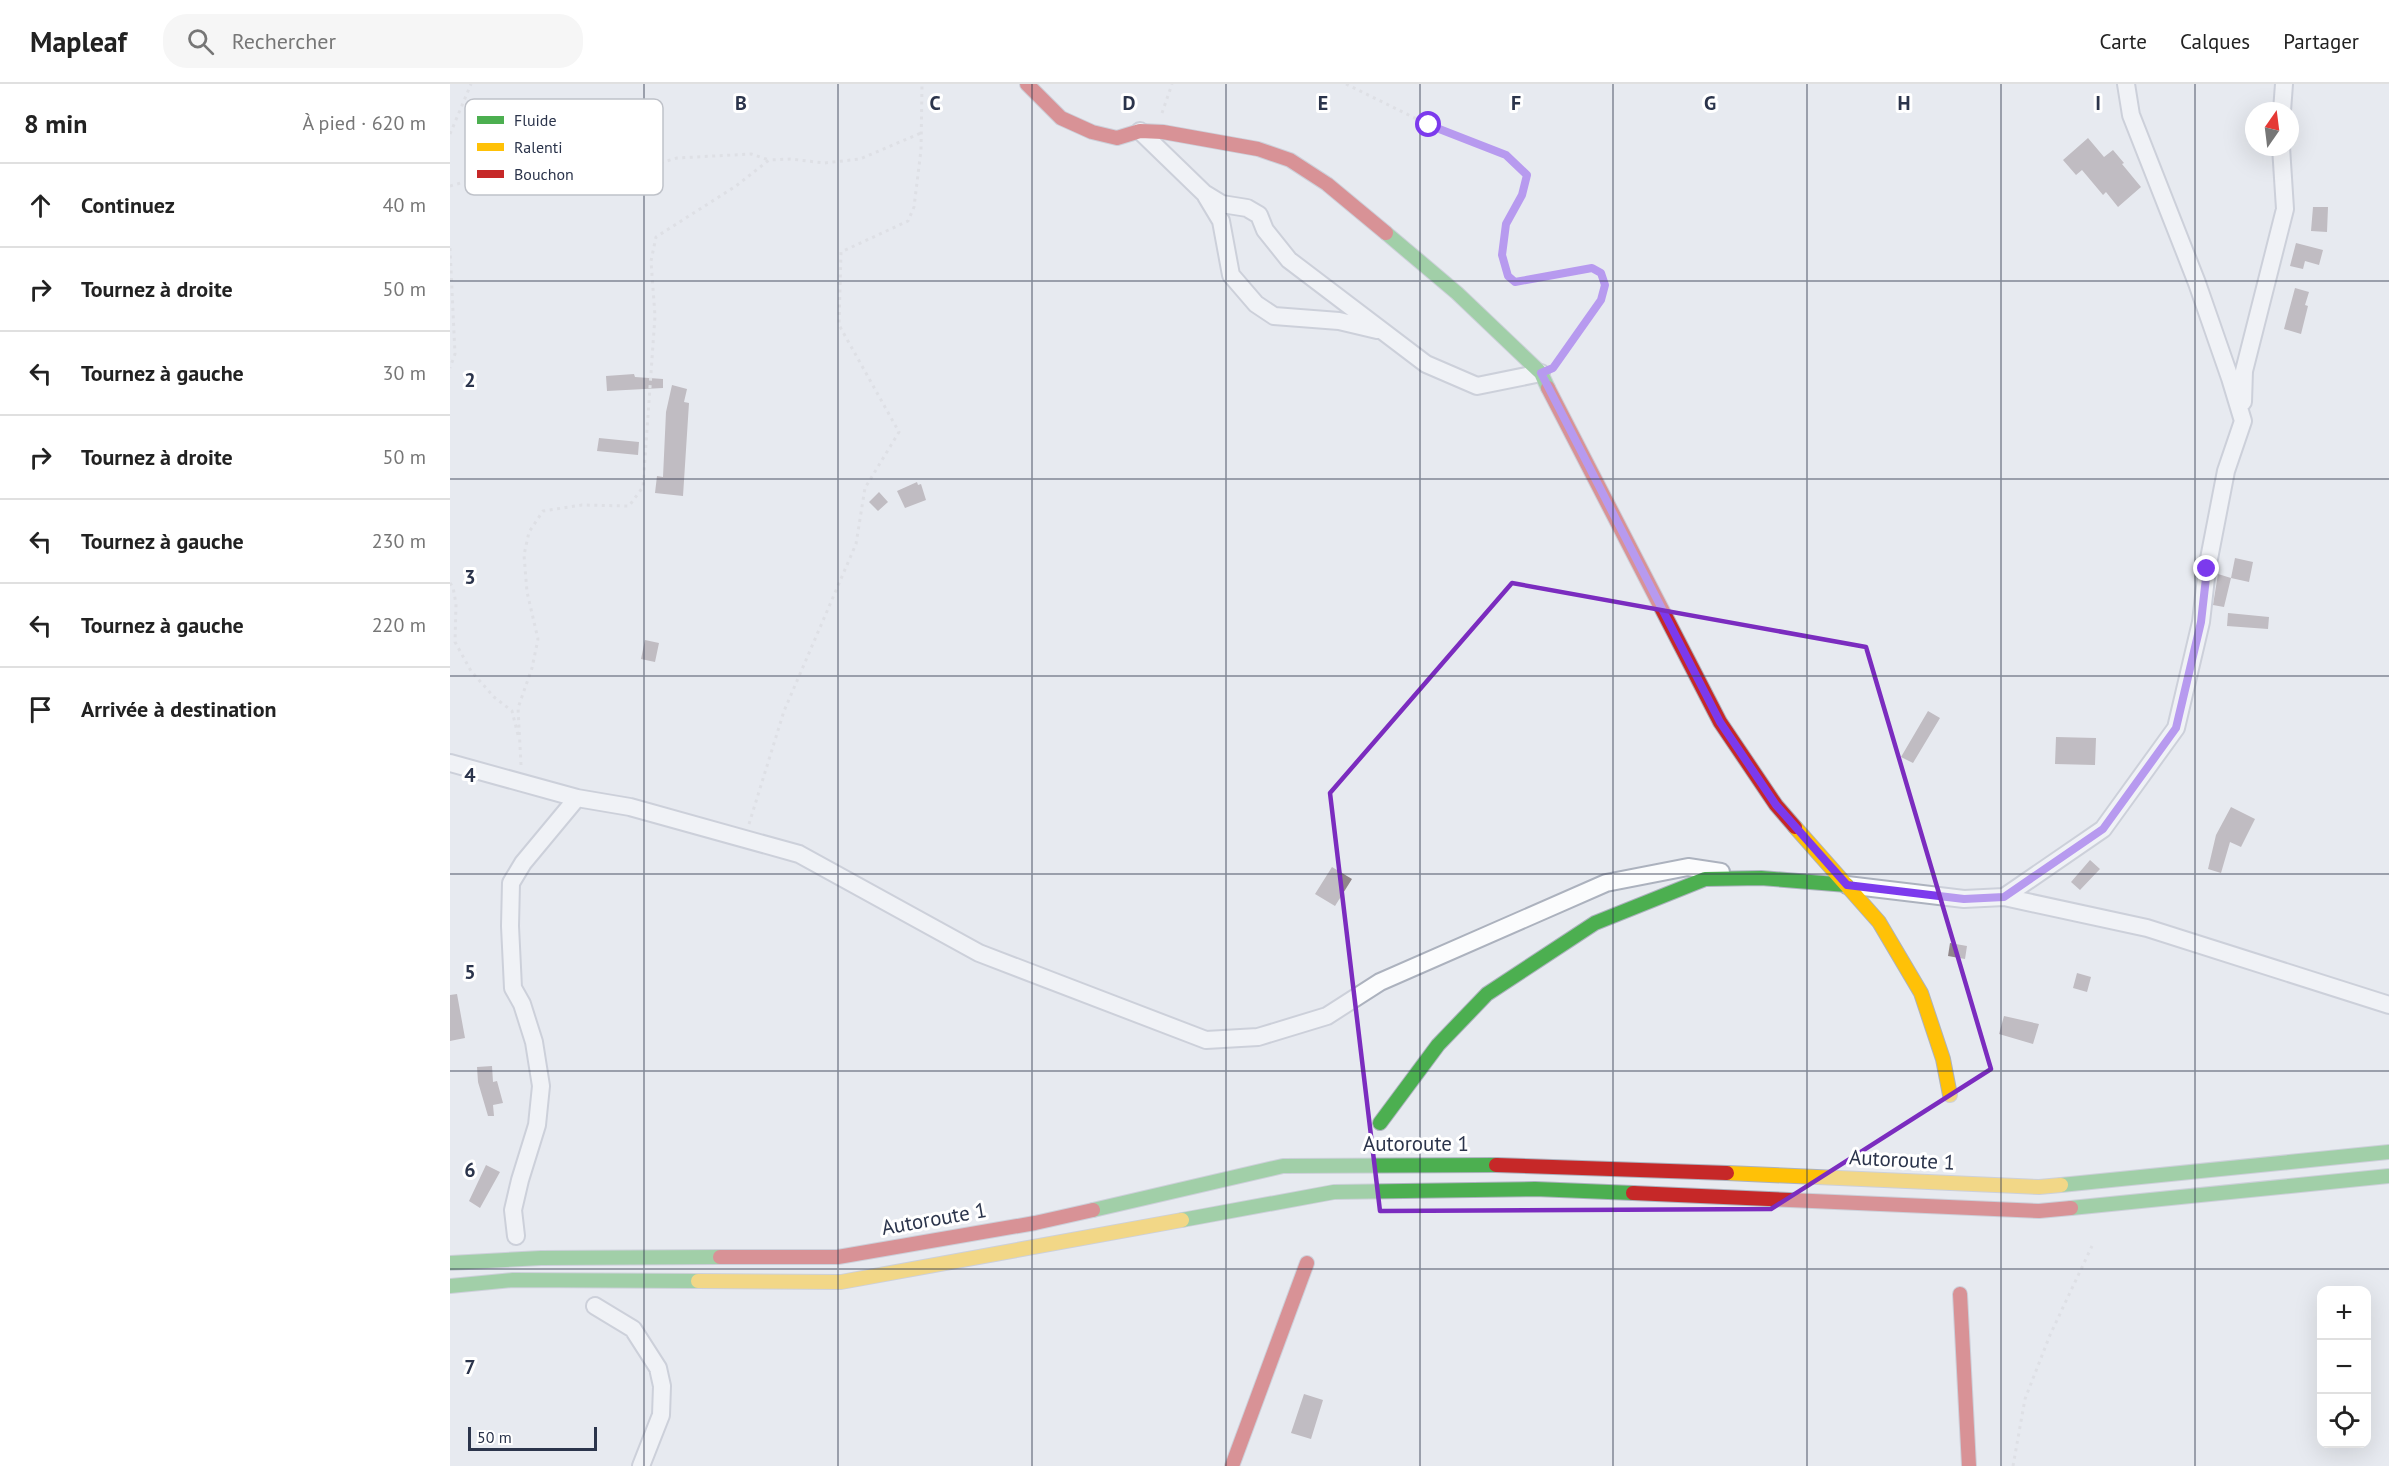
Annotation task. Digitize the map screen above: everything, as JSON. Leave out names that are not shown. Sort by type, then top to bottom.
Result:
[{"type":"main road","points":[[1027,84],[1061,118],[1092,132],[1117,138],[1148,131],[1240,145],[1290,160],[1327,184],[1410,252],[1541,373],[1720,722],[1776,805],[1879,922],[1921,993],[1943,1059],[1950,1095]]},
{"type":"main road","points":[[1380,1123],[1438,1045],[1487,994],[1595,923],[1705,879],[1761,878],[1847,885]]},
{"type":"main road","name":"Autoroute 1","points":[[450,1263],[541,1258],[838,1257],[1035,1223],[1283,1166],[1536,1164],[2039,1187],[2389,1152]]},
{"type":"main road","points":[[450,1286],[513,1280],[841,1282],[1334,1192],[1535,1189],[2039,1211],[2389,1176]]},
{"type":"main road","points":[[1232,1466],[1307,1263]]},
{"type":"main road","points":[[1960,1294],[1970,1466]]},
{"type":"street","points":[[2126,84],[2131,115],[2197,283],[2243,421]]},
{"type":"street","points":[[2283,102],[2284,84]]},
{"type":"street","points":[[1148,131],[1204,193],[1221,221],[1231,275],[1256,304],[1274,315],[1339,321],[1382,331]]},
{"type":"street","points":[[2004,897],[2103,829],[2176,728],[2201,622],[2207,569],[2226,471],[2243,421],[2244,371],[2285,209],[2282,156]]},
{"type":"street","points":[[1204,193],[1222,204],[1246,208],[1259,215],[1264,230],[1290,260],[1426,364],[1477,386],[1541,373]]},
{"type":"street","points":[[450,763],[578,798],[630,807],[800,854],[979,954],[1206,1040],[1257,1037],[1327,1016],[1380,982],[1605,883],[1688,867],[1761,878]]},
{"type":"street","points":[[516,1236],[513,1210],[537,1125],[541,1086],[534,1042],[522,1004],[513,988],[510,926],[511,883],[523,863],[578,798]]},
{"type":"street","points":[[1847,885],[1964,899],[2004,897],[2146,928],[2389,1005]]},
{"type":"street","points":[[595,1306],[633,1329],[658,1368],[662,1386],[661,1415],[641,1466]]},
{"type":"path","points":[[450,134],[471,84]]},
{"type":"path","points":[[744,840],[784,711],[856,544],[866,488],[899,432],[839,325],[841,252],[908,221],[914,207],[921,150],[922,84]]},
{"type":"path","points":[[1148,131],[1172,84]]},
{"type":"path","points":[[1346,84],[1429,125],[1506,155],[1527,175],[1522,195],[1506,224],[1502,255],[1508,276],[1515,282],[1592,268],[1601,273],[1605,285],[1601,300],[1553,368],[1541,373]]},
{"type":"path","points":[[663,162],[677,158],[752,154],[769,160],[791,159],[824,164],[860,159],[921,133]]},
{"type":"path","points":[[521,782],[518,708],[532,668],[538,639],[527,592],[524,555],[529,532],[543,511],[582,505],[629,506],[643,487],[655,316],[651,261],[656,237],[736,186],[769,160]]},
{"type":"path","points":[[450,186],[465,182]]},
{"type":"path","points":[[450,248],[455,354],[450,368]]},
{"type":"path","points":[[450,583],[456,604],[455,642],[471,671],[494,697],[512,711],[521,743]]},
{"type":"path","points":[[2013,1466],[2025,1399],[2050,1335],[2092,1246]]},
{"type":"highlighted area","points":[[1512,583],[1866,647],[1991,1069],[1771,1209],[1380,1211],[1330,793]]},
{"type":"building","points":[[2088,138],[2104,157],[2113,150],[2141,187],[2118,207],[2106,192],[2103,195],[2082,170],[2076,175],[2063,160]]},
{"type":"building","points":[[2313,207],[2328,207],[2327,232],[2311,231]]},
{"type":"building","points":[[2296,243],[2323,250],[2319,265],[2305,261],[2303,269],[2290,266]]},
{"type":"building","points":[[2295,288],[2309,292],[2301,334],[2284,329]]},
{"type":"building","points":[[634,374],[635,377],[663,379],[663,388],[607,391],[606,376]]},
{"type":"building","points":[[672,385],[687,389],[684,402],[689,403],[683,496],[655,493],[657,476],[663,477],[666,412]]},
{"type":"building","points":[[599,438],[639,442],[638,455],[597,451]]},
{"type":"building","points":[[917,482],[918,485],[921,484],[926,500],[905,508],[897,491]]},
{"type":"building","points":[[879,492],[888,502],[878,511],[869,502]]},
{"type":"building","points":[[2235,558],[2253,562],[2249,582],[2231,578]]},
{"type":"building","points":[[2218,574],[2231,578],[2224,607],[2213,605]]},
{"type":"building","points":[[2228,613],[2269,617],[2268,629],[2227,626]]},
{"type":"building","points":[[645,640],[659,643],[655,662],[641,659]]},
{"type":"building","points":[[1928,711],[1940,718],[1913,763],[1901,757]]},
{"type":"building","points":[[2056,737],[2096,738],[2095,765],[2055,764]]},
{"type":"building","points":[[2231,807],[2255,819],[2241,847],[2230,842],[2221,873],[2208,869],[2216,835]]},
{"type":"building","points":[[2090,860],[2100,869],[2080,890],[2071,882]]},
{"type":"building","points":[[1332,867],[1352,879],[1335,906],[1315,894]]},
{"type":"building","points":[[1950,943],[1967,946],[1965,959],[1948,956]]},
{"type":"building","points":[[2077,973],[2091,977],[2087,992],[2073,988]]},
{"type":"building","points":[[457,994],[465,1038],[450,1041],[450,995]]},
{"type":"building","points":[[2004,1016],[2039,1024],[2033,1044],[1999,1034]]},
{"type":"building","points":[[492,1066],[493,1082],[497,1081],[503,1103],[493,1105],[494,1116],[488,1116],[478,1082],[477,1067]]},
{"type":"building","points":[[486,1165],[500,1172],[480,1208],[469,1201]]},
{"type":"building","points":[[1304,1394],[1323,1400],[1311,1439],[1291,1433]]},
{"type":"traffic: fast","points":[[1386,233],[1457,293],[1541,373],[1548,388]]},
{"type":"traffic: fast","points":[[1380,1123],[1438,1045],[1487,994],[1595,923],[1705,879],[1761,878],[1847,885]]},
{"type":"traffic: fast","points":[[2061,1185],[2389,1152]]},
{"type":"traffic: fast","points":[[1093,1210],[1283,1166],[1496,1165]]},
{"type":"traffic: fast","points":[[2071,1208],[2389,1176]]},
{"type":"traffic: fast","points":[[1182,1220],[1334,1192],[1535,1189],[1633,1193]]},
{"type":"traffic: fast","points":[[450,1263],[541,1258],[720,1257]]},
{"type":"traffic: fast","points":[[450,1286],[513,1280],[698,1281]]},
{"type":"traffic: slow","points":[[1795,827],[1879,922],[1921,993],[1943,1059],[1950,1095]]},
{"type":"traffic: slow","points":[[1727,1173],[2039,1187],[2061,1185]]},
{"type":"traffic: slow","points":[[698,1281],[841,1282],[1182,1220]]},
{"type":"traffic: jam","points":[[1027,84],[1061,118],[1092,132],[1117,138],[1140,131],[1163,132],[1258,149],[1290,160],[1327,184],[1386,233]]},
{"type":"traffic: jam","points":[[1548,388],[1720,722],[1776,805],[1795,827]]},
{"type":"traffic: jam","points":[[1496,1165],[1727,1173]]},
{"type":"traffic: jam","points":[[1633,1193],[2039,1211],[2071,1208]]},
{"type":"traffic: jam","points":[[720,1257],[838,1257],[1035,1223],[1093,1210]]},
{"type":"traffic: jam","points":[[1232,1466],[1307,1263]]},
{"type":"traffic: jam","points":[[1960,1294],[1969,1466]]},
{"type":"route","points":[[1429,125],[1506,155],[1527,175],[1522,195],[1506,224],[1502,255],[1508,276],[1515,282],[1528,282],[1556,274],[1592,268],[1601,273],[1605,285],[1601,300],[1553,368],[1541,373],[1720,722],[1776,805],[1847,885],[1964,899],[2004,897],[2103,829],[2176,728],[2201,622],[2207,569]]}]
